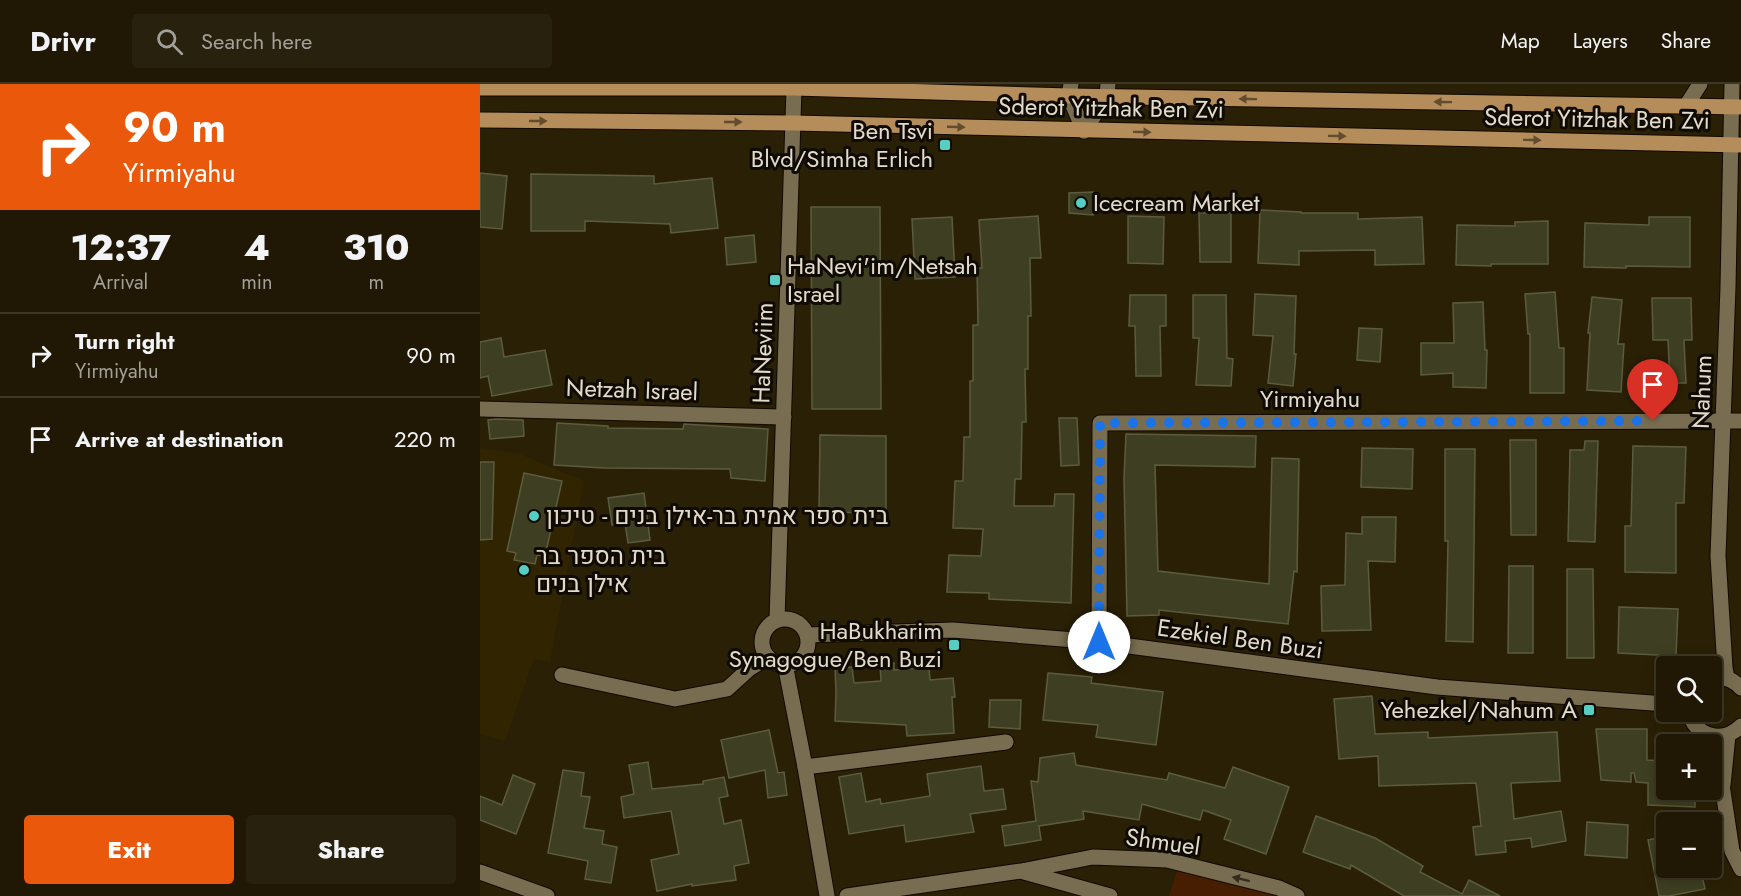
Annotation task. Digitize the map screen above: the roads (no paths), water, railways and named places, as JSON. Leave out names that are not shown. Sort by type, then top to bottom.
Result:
[{"type":"main road","points":[[1137,84],[1162,97]]},
{"type":"main road","name":"Sderot Yitzhak Ben Zvi","points":[[480,88],[1108,90],[1162,97],[1737,107]]},
{"type":"main road","name":"Sderot Yitzhak Ben Zvi","points":[[480,120],[793,123],[1736,145]]},
{"type":"street","points":[[1686,106],[1700,84]]},
{"type":"street","name":"Nahum","points":[[1722,673],[1725,668],[1718,556],[1736,145],[1737,107],[1732,84]]},
{"type":"street","name":"HaNeviim","points":[[777,620],[794,88]]},
{"type":"street","points":[[1070,90],[1084,131]]},
{"type":"street","points":[[1084,131],[1108,90]]},
{"type":"street","name":"Netzah Israel","points":[[480,409],[784,417]]},
{"type":"street","name":"Yirmiyahu","points":[[1099,642],[1100,423],[1741,421]]},
{"type":"street","points":[[784,618],[795,621],[803,627],[807,635],[807,649],[803,656],[792,663],[774,662],[763,649],[764,633],[777,620],[784,618]]},
{"type":"street","name":"Ezekiel Ben Buzi","points":[[807,635],[953,630],[1099,642],[1437,687],[1656,703]]},
{"type":"street","points":[[562,675],[675,699],[727,689],[749,669],[768,657]]},
{"type":"street","points":[[784,664],[806,767],[827,896]]},
{"type":"street","points":[[1722,679],[1733,681],[1741,688]]},
{"type":"street","points":[[1693,722],[1702,734]]},
{"type":"street","points":[[1722,736],[1741,726]]},
{"type":"street","points":[[1723,791],[1728,735]]},
{"type":"street","points":[[806,767],[1006,742]]},
{"type":"street","points":[[1722,788],[1732,851],[1741,869]]},
{"type":"street","name":"Shmuel","points":[[847,896],[1022,871],[1093,857],[1167,860],[1279,888],[1297,896]]},
{"type":"street","name":"Shmuel","points":[[1022,871],[1110,896]]},
{"type":"street","points":[[480,872],[547,896]]},
{"type":"place","name":"Ben Tsvi Blvd/Simha Erlich","points":[[945,145]]},
{"type":"place","name":"Icecream Market","points":[[1081,203]]},
{"type":"place","name":"HaNevi'im/Netsah Israel","points":[[775,280]]},
{"type":"place","name":"בית ספר אמית בר-אילן בנים - טיכון","points":[[534,516]]},
{"type":"place","name":"בית הספר בר אילן בנים","points":[[524,570]]},
{"type":"place","name":"HaBukharim Synagogue/Ben Buzi","points":[[954,645]]},
{"type":"place","name":"Yehezkel/Nahum A","points":[[1589,710]]}]
